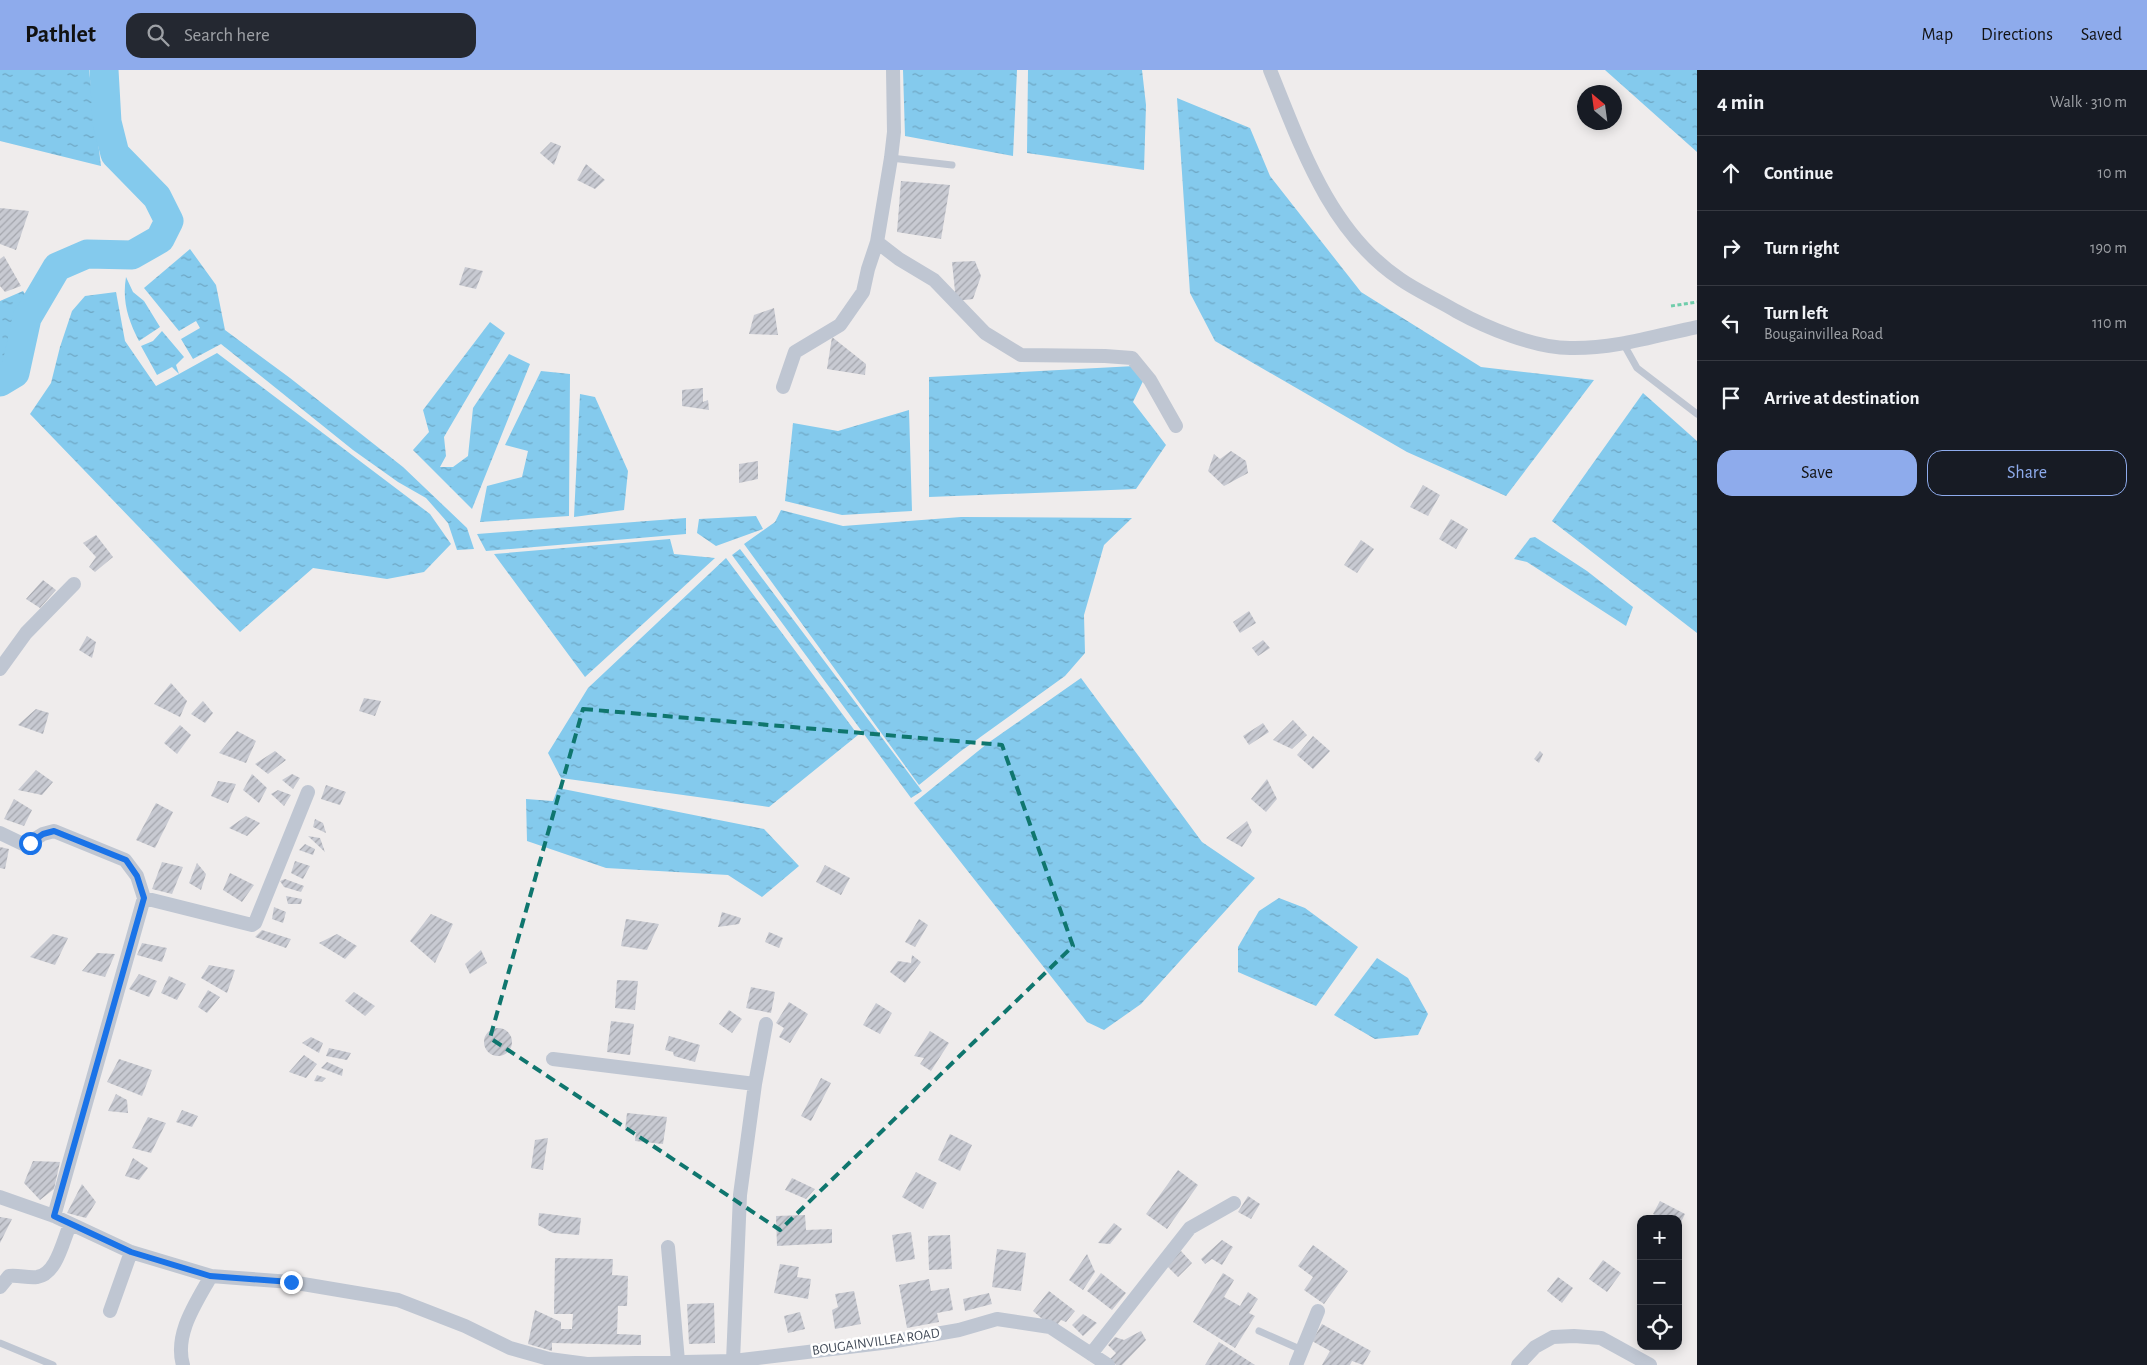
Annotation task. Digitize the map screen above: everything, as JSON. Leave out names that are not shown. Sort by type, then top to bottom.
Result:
[{"type":"street","points":[[783,387],[795,352],[840,325],[863,292],[877,242],[891,158],[894,132],[893,70]]},
{"type":"street","points":[[1270,70],[1309,165],[1328,201],[1350,231],[1374,258],[1400,280],[1480,324],[1529,341],[1568,348],[1602,348],[1697,327]]},
{"type":"street","points":[[877,242],[899,259],[934,280],[984,333],[1021,355],[1132,358],[1150,380],[1176,426]]},
{"type":"street","points":[[0,668],[26,633],[74,584]]},
{"type":"street","points":[[144,898],[252,925],[255,923],[308,792]]},
{"type":"street","points":[[0,834],[25,845],[43,834],[54,831],[126,860],[137,876],[144,898],[54,1216]]},
{"type":"street","points":[[733,1361],[740,1195],[755,1084],[766,1024]]},
{"type":"street","points":[[553,1059],[755,1084]]},
{"type":"street","name":"BOUGAINVILLEA ROAD","points":[[0,1197],[54,1216],[131,1252],[210,1276],[291,1282],[398,1300],[465,1326],[510,1348],[549,1360],[587,1364],[733,1361],[890,1342],[959,1330],[997,1319],[1050,1327],[1108,1365]]},
{"type":"street","points":[[1091,1354],[1190,1228],[1234,1203]]},
{"type":"street","points":[[0,1287],[9,1276],[19,1274],[30,1277],[44,1275],[53,1266],[70,1225]]},
{"type":"street","points":[[668,1247],[678,1361]]},
{"type":"street","points":[[110,1311],[131,1252]]},
{"type":"street","points":[[182,1365],[180,1355],[181,1336],[210,1276]]},
{"type":"street","points":[[1296,1365],[1318,1311]]},
{"type":"street","points":[[1518,1365],[1535,1347],[1553,1337],[1574,1336],[1602,1338],[1650,1365]]},
{"type":"lane","points":[[891,158],[952,166]]},
{"type":"lane","points":[[1623,343],[1637,368],[1697,414]]},
{"type":"lane","points":[[1259,1331],[1302,1350]]},
{"type":"lane","points":[[0,1343],[52,1365]]},
{"type":"path","points":[[1671,306],[1697,302]]},
{"type":"highlighted area","points":[[583,709],[1002,745],[1073,946],[780,1230],[490,1038]]},
{"type":"water","points":[[0,70],[89,70],[101,166],[0,141]]},
{"type":"water","points":[[903,70],[1017,70],[1013,156],[905,136]]},
{"type":"water","points":[[1028,70],[1142,70],[1146,105],[1144,170],[1027,153]]},
{"type":"water","points":[[1605,70],[1697,70],[1697,152],[1622,85]]},
{"type":"water","points":[[1177,98],[1250,128],[1270,176],[1361,292],[1481,367],[1594,380],[1506,496],[1407,452],[1215,341],[1190,293]]},
{"type":"water","points":[[190,249],[216,285],[225,330],[290,378],[403,467],[467,528],[474,549],[457,550],[448,523],[426,498],[398,482],[353,450],[221,344],[193,359],[181,339],[200,328],[196,321],[179,331],[144,288]]},
{"type":"water","points":[[126,277],[133,292],[144,301],[160,327],[139,341],[132,326],[125,302]]},
{"type":"water","points":[[23,291],[27,297],[6,367],[0,371],[0,301]]},
{"type":"water","points":[[116,292],[125,341],[156,386],[217,353],[430,514],[451,544],[424,572],[387,579],[313,568],[240,632],[30,414],[51,383],[72,311],[85,296]]},
{"type":"water","points":[[490,322],[505,333],[444,437],[446,456],[440,467],[453,467],[468,456],[473,408],[509,354],[530,364],[472,509],[413,450],[429,432],[423,410]]},
{"type":"water","points":[[162,331],[184,357],[176,365],[179,374],[172,367],[157,375],[141,346],[153,341]]},
{"type":"water","points":[[1135,366],[1144,379],[1133,402],[1166,445],[1136,489],[929,497],[929,377]]},
{"type":"water","points":[[541,371],[570,374],[569,516],[480,522],[487,486],[522,477],[528,451],[505,445]]},
{"type":"water","points":[[1643,393],[1697,441],[1697,633],[1552,521]]},
{"type":"water","points":[[580,394],[595,397],[628,471],[624,510],[574,517]]},
{"type":"water","points":[[909,410],[912,511],[842,515],[785,501],[793,423],[838,431]]},
{"type":"water","points":[[781,510],[843,526],[961,517],[1132,518],[1104,545],[1084,615],[1085,653],[1065,676],[961,751],[919,785],[744,544],[775,522]]},
{"type":"water","points":[[756,516],[763,529],[716,546],[697,533],[699,519]]},
{"type":"water","points":[[686,518],[686,534],[486,551],[477,534]]},
{"type":"water","points":[[1535,537],[1587,571],[1633,607],[1626,626],[1527,562],[1514,559],[1530,538]]},
{"type":"water","points":[[670,539],[674,554],[715,558],[585,677],[494,554]]},
{"type":"water","points":[[740,549],[922,791],[911,798],[732,555]]},
{"type":"water","points":[[726,558],[858,735],[769,807],[561,778],[548,753],[588,688]]},
{"type":"water","points":[[1081,678],[1202,842],[1255,878],[1141,1004],[1104,1030],[1087,1022],[914,803],[988,743]]},
{"type":"water","points":[[558,788],[764,829],[799,866],[762,897],[728,875],[606,868],[527,841],[526,799],[553,801]]},
{"type":"water","points":[[1279,898],[1305,908],[1358,947],[1316,1006],[1238,972],[1238,947],[1259,911]]},
{"type":"water","points":[[1377,958],[1408,978],[1428,1014],[1418,1035],[1375,1039],[1334,1015]]},
{"type":"building","points":[[551,142],[561,146],[554,165],[540,153]]},
{"type":"building","points":[[586,164],[605,180],[595,189],[577,180]]},
{"type":"building","points":[[901,181],[950,185],[941,239],[897,232]]},
{"type":"building","points":[[0,208],[29,211],[16,250],[0,244]]},
{"type":"building","points":[[4,256],[21,286],[5,292],[0,286],[0,259]]},
{"type":"building","points":[[975,261],[981,276],[973,299],[956,301],[952,262]]},
{"type":"building","points":[[465,267],[483,271],[476,289],[459,285]]},
{"type":"building","points":[[774,308],[778,335],[749,334],[754,315]]},
{"type":"building","points":[[832,337],[866,364],[865,375],[827,369]]},
{"type":"building","points":[[703,388],[703,402],[708,400],[709,410],[682,406],[682,390]]},
{"type":"building","points":[[1231,451],[1246,461],[1248,473],[1224,486],[1208,471],[1214,454],[1220,459]]},
{"type":"building","points":[[758,461],[758,479],[739,483],[739,464]]},
{"type":"building","points":[[1423,485],[1440,495],[1428,516],[1410,507]]},
{"type":"building","points":[[1451,519],[1468,529],[1456,549],[1439,539]]},
{"type":"building","points":[[96,535],[113,557],[95,572],[89,567],[96,557],[83,543]]},
{"type":"building","points":[[1361,540],[1374,549],[1357,573],[1344,565]]},
{"type":"building","points":[[43,580],[56,590],[40,608],[26,599]]},
{"type":"building","points":[[1249,611],[1256,623],[1240,633],[1233,622]]},
{"type":"building","points":[[87,636],[96,642],[92,658],[79,650]]},
{"type":"building","points":[[1263,640],[1270,648],[1258,656],[1252,648]]},
{"type":"building","points":[[171,683],[187,701],[180,717],[154,704]]},
{"type":"building","points":[[364,698],[381,701],[375,716],[359,711]]},
{"type":"building","points":[[203,701],[213,713],[205,723],[191,714]]},
{"type":"building","points":[[36,709],[49,713],[43,734],[18,725]]},
{"type":"building","points":[[1293,720],[1307,735],[1292,749],[1273,740]]},
{"type":"building","points":[[1263,723],[1269,732],[1249,745],[1243,736]]},
{"type":"building","points":[[180,725],[191,735],[177,754],[164,743]]},
{"type":"building","points":[[237,731],[256,741],[246,763],[219,753]]},
{"type":"building","points":[[1313,736],[1330,751],[1313,769],[1297,755]]},
{"type":"building","points":[[275,751],[286,760],[268,774],[255,764]]},
{"type":"building","points":[[1540,751],[1543,754],[1539,763],[1534,759]]},
{"type":"building","points":[[36,770],[53,782],[42,795],[18,790]]},
{"type":"building","points":[[252,774],[267,788],[259,803],[243,790]]},
{"type":"building","points":[[292,774],[300,778],[293,789],[282,780]]},
{"type":"building","points":[[1267,779],[1277,799],[1266,812],[1251,799]]},
{"type":"building","points":[[218,781],[236,784],[228,803],[211,796]]},
{"type":"building","points":[[326,785],[346,792],[340,805],[321,799]]},
{"type":"building","points":[[278,790],[291,795],[284,806],[271,794]]},
{"type":"building","points":[[14,799],[32,810],[24,826],[4,819]]},
{"type":"building","points":[[156,803],[173,812],[155,848],[136,840]]},
{"type":"building","points":[[246,816],[260,823],[247,836],[229,828]]},
{"type":"building","points":[[315,819],[323,823],[326,833],[313,827]]},
{"type":"building","points":[[1247,821],[1252,832],[1242,847],[1226,838]]},
{"type":"building","points":[[308,836],[320,838],[325,852]]},
{"type":"building","points":[[305,844],[315,849],[313,855],[299,850]]},
{"type":"building","points":[[0,847],[9,849],[5,869],[0,868]]},
{"type":"building","points":[[295,861],[310,866],[303,879],[291,873]]},
{"type":"building","points":[[162,862],[183,867],[172,894],[152,889]]},
{"type":"building","points":[[197,863],[206,874],[201,890],[189,883]]},
{"type":"building","points":[[825,865],[850,878],[841,895],[816,882]]},
{"type":"building","points":[[230,873],[254,885],[242,902],[223,890]]},
{"type":"building","points":[[285,879],[304,886],[301,892],[284,887],[280,881]]},
{"type":"building","points":[[286,896],[302,899],[301,904],[288,904]]},
{"type":"building","points":[[274,907],[286,912],[283,923],[272,919]]},
{"type":"building","points":[[722,912],[741,918],[739,924],[718,927]]},
{"type":"building","points":[[431,914],[453,924],[435,963],[410,941]]},
{"type":"building","points":[[626,919],[659,924],[647,950],[621,946]]},
{"type":"building","points":[[919,919],[928,925],[915,947],[905,942]]},
{"type":"building","points":[[262,930],[291,939],[286,948],[255,937]]},
{"type":"building","points":[[769,932],[783,938],[779,948],[765,942]]},
{"type":"building","points":[[53,934],[68,938],[55,965],[30,957]]},
{"type":"building","points":[[337,934],[357,946],[345,959],[319,943]]},
{"type":"building","points":[[142,943],[167,948],[162,962],[137,955]]},
{"type":"building","points":[[481,950],[487,963],[470,974],[465,964]]},
{"type":"building","points":[[97,953],[115,954],[105,977],[82,971]]},
{"type":"building","points":[[912,955],[921,962],[905,983],[890,972],[898,961],[911,963]]},
{"type":"building","points":[[209,965],[235,970],[227,993],[201,978]]},
{"type":"building","points":[[139,974],[157,981],[149,997],[129,989]]},
{"type":"building","points":[[169,976],[186,984],[177,1000],[161,993]]},
{"type":"building","points":[[617,980],[638,981],[635,1010],[615,1008]]},
{"type":"building","points":[[751,987],[775,992],[771,1013],[746,1008]]},
{"type":"building","points":[[208,990],[220,997],[207,1013],[198,1007]]},
{"type":"building","points":[[354,992],[375,1006],[365,1016],[345,1001]]},
{"type":"building","points":[[789,1002],[808,1014],[790,1043],[779,1037],[784,1028],[776,1023]]},
{"type":"building","points":[[876,1003],[892,1013],[880,1034],[863,1025]]},
{"type":"building","points":[[729,1010],[742,1019],[732,1033],[719,1024]]},
{"type":"building","points":[[611,1021],[634,1024],[630,1055],[607,1052]]},
{"type":"building","points":[[498,1028],[508,1032],[512,1042],[508,1052],[498,1056],[488,1052],[484,1042],[488,1032]]},
{"type":"building","points":[[930,1031],[949,1043],[931,1071],[920,1064],[924,1058],[914,1056]]},
{"type":"building","points":[[669,1036],[700,1045],[695,1062],[674,1056],[673,1052],[665,1050]]},
{"type":"building","points":[[311,1037],[323,1043],[319,1053],[302,1043]]},
{"type":"building","points":[[329,1048],[351,1053],[347,1060],[326,1056]]},
{"type":"building","points":[[304,1055],[317,1064],[306,1078],[289,1072]]},
{"type":"building","points":[[119,1059],[152,1070],[142,1096],[107,1082]]},
{"type":"building","points":[[327,1062],[343,1069],[342,1076],[321,1068]]},
{"type":"building","points":[[317,1075],[326,1078],[322,1082],[314,1081]]},
{"type":"building","points":[[821,1078],[831,1083],[811,1121],[801,1116]]},
{"type":"building","points":[[116,1094],[127,1100],[128,1113],[108,1111]]},
{"type":"building","points":[[182,1110],[198,1116],[192,1127],[176,1122]]},
{"type":"building","points":[[627,1113],[667,1117],[663,1144],[635,1141],[636,1131],[625,1130]]},
{"type":"building","points":[[148,1117],[166,1123],[151,1153],[132,1148]]},
{"type":"building","points":[[950,1134],[972,1145],[960,1171],[938,1160]]},
{"type":"building","points":[[548,1138],[543,1170],[531,1168],[535,1140]]},
{"type":"building","points":[[133,1158],[148,1168],[139,1180],[125,1176]]},
{"type":"building","points":[[33,1161],[60,1162],[54,1189],[40,1200],[24,1183]]},
{"type":"building","points":[[1178,1170],[1198,1185],[1167,1229],[1146,1214]]},
{"type":"building","points":[[916,1172],[937,1183],[923,1209],[902,1197]]},
{"type":"building","points":[[792,1178],[815,1189],[806,1199],[785,1190]]},
{"type":"building","points":[[82,1184],[96,1202],[86,1218],[67,1213]]},
{"type":"building","points":[[1248,1196],[1260,1204],[1251,1219],[1238,1212]]},
{"type":"building","points":[[1660,1201],[1685,1214],[1682,1220],[1682,1215],[1653,1214]]},
{"type":"building","points":[[539,1213],[581,1218],[579,1235],[553,1233],[538,1225]]},
{"type":"building","points":[[805,1215],[806,1230],[832,1229],[832,1243],[777,1246],[776,1216]]},
{"type":"building","points":[[0,1217],[12,1219],[0,1243]]},
{"type":"building","points":[[1114,1223],[1122,1229],[1110,1244],[1098,1243]]},
{"type":"building","points":[[911,1232],[915,1259],[896,1262],[892,1235]]},
{"type":"building","points":[[950,1235],[952,1269],[929,1270],[928,1236]]},
{"type":"building","points":[[1222,1240],[1233,1247],[1222,1265],[1212,1259],[1205,1264],[1201,1259]]},
{"type":"building","points":[[1313,1245],[1348,1271],[1324,1304],[1304,1290],[1313,1277],[1298,1266]]},
{"type":"building","points":[[997,1249],[1026,1253],[1021,1291],[992,1287]]},
{"type":"building","points":[[1181,1251],[1192,1263],[1178,1277],[1166,1265]]},
{"type":"building","points":[[1087,1254],[1095,1272],[1083,1290],[1069,1280]]},
{"type":"building","points":[[555,1258],[613,1259],[612,1275],[628,1276],[627,1306],[618,1306],[617,1334],[641,1335],[641,1345],[552,1343],[552,1351],[528,1344],[535,1310],[561,1322],[561,1329],[572,1329],[573,1314],[554,1314]]},
{"type":"building","points":[[1603,1260],[1621,1273],[1607,1292],[1589,1279]]},
{"type":"building","points":[[780,1264],[799,1267],[797,1277],[811,1279],[808,1299],[774,1293]]},
{"type":"building","points":[[1101,1273],[1126,1293],[1112,1310],[1087,1291]]},
{"type":"building","points":[[1223,1273],[1234,1280],[1224,1297],[1240,1306],[1248,1292],[1258,1299],[1249,1313],[1255,1316],[1235,1348],[1193,1322]]},
{"type":"building","points":[[1558,1277],[1573,1288],[1562,1303],[1547,1291]]},
{"type":"building","points":[[929,1279],[931,1291],[949,1288],[953,1310],[937,1313],[939,1322],[907,1328],[899,1285]]},
{"type":"building","points":[[854,1291],[861,1324],[835,1329],[832,1310],[838,1307],[835,1294]]},
{"type":"building","points":[[1049,1291],[1075,1311],[1066,1322],[1061,1320],[1054,1329],[1033,1311]]},
{"type":"building","points":[[989,1293],[992,1304],[965,1311],[963,1299]]},
{"type":"building","points":[[714,1303],[715,1343],[689,1344],[687,1304]]},
{"type":"building","points":[[800,1312],[805,1329],[788,1333],[784,1316]]},
{"type":"building","points":[[1083,1314],[1097,1323],[1083,1336],[1072,1325]]},
{"type":"building","points":[[1322,1324],[1371,1351],[1363,1365],[1352,1361],[1350,1365],[1322,1365],[1330,1351],[1312,1341]]},
{"type":"building","points":[[1141,1331],[1146,1340],[1122,1365],[1116,1365],[1110,1359],[1116,1353],[1108,1345],[1115,1337],[1124,1340]]},
{"type":"building","points":[[1219,1342],[1255,1365],[1205,1365]]},
{"type":"waterway","points":[[0,382],[15,373],[27,318],[57,267],[87,254],[132,255],[160,239],[169,221],[157,197],[115,154],[107,122],[104,70]]},
{"type":"route","points":[[30,843],[43,834],[54,831],[126,860],[132,866],[137,876],[144,898],[54,1216],[131,1252],[210,1276],[291,1282]]}]
